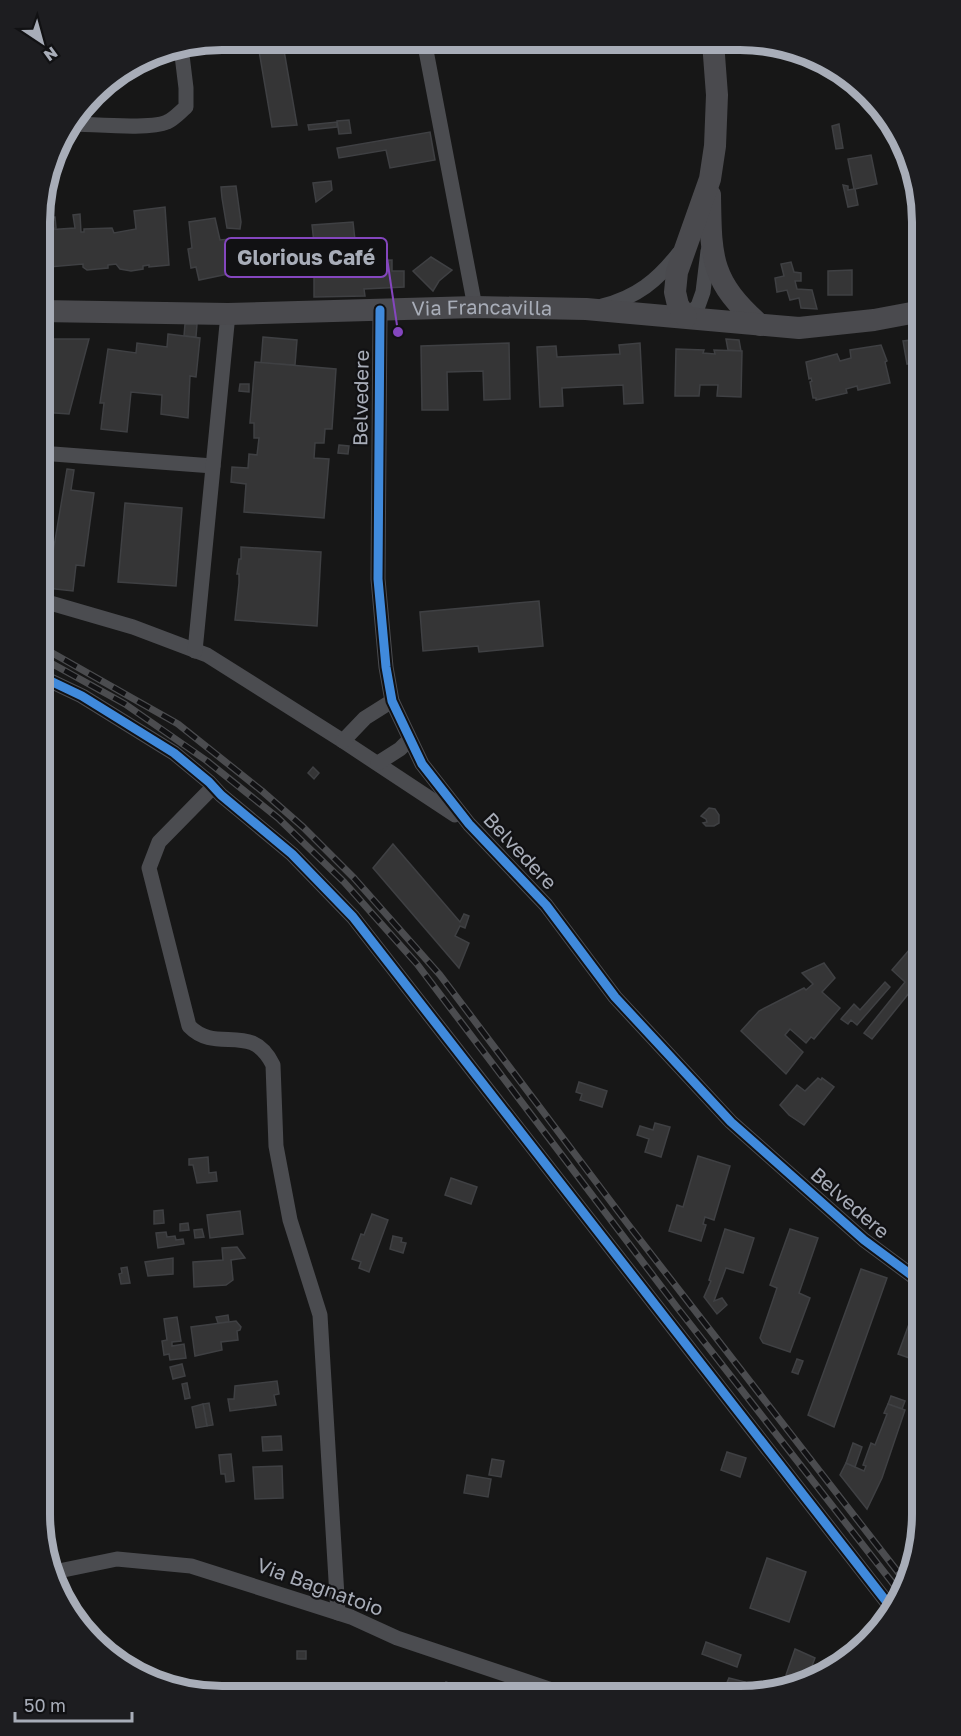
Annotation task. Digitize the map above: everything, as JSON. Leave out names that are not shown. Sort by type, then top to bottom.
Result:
[{"type":"main road","points":[[714,50],[717,94],[715,146],[710,178],[710,239],[716,267],[725,287],[740,307],[760,325]]},
{"type":"main road","points":[[686,317],[678,305],[675,292],[677,272],[710,178]]},
{"type":"main road","name":"Via Francavilla","points":[[50,311],[228,314],[475,307],[586,309],[799,328],[874,320],[912,313]]},
{"type":"street","points":[[426,50],[475,307]]},
{"type":"street","points":[[80,124],[150,126],[166,122],[177,115],[186,107],[182,54]]},
{"type":"street","points":[[686,317],[699,306],[710,239]]},
{"type":"street","points":[[586,309],[617,302],[638,293],[666,269],[688,241]]},
{"type":"street","name":"Belvedere","points":[[380,310],[378,579],[386,667],[392,701],[422,764],[469,824],[546,905],[615,997],[731,1122],[864,1240],[911,1275]]},
{"type":"street","points":[[195,651],[228,314]]},
{"type":"street","points":[[50,454],[213,466]]},
{"type":"street","points":[[50,603],[133,627],[207,655],[378,763],[469,824]]},
{"type":"street","points":[[50,681],[82,696],[174,753],[292,854],[327,889],[366,933],[887,1602]]},
{"type":"street","points":[[343,741],[365,718],[392,701]]},
{"type":"street","points":[[378,763],[410,740]]},
{"type":"street","points":[[213,787],[159,842],[149,868],[189,1026],[196,1034],[204,1038],[245,1040],[260,1046],[268,1054],[273,1065],[276,1146],[290,1220],[320,1315],[338,1613]]},
{"type":"street","name":"Via Bagnatoio","points":[[59,1571],[117,1559],[191,1566],[338,1613],[397,1638],[540,1686]]},
{"type":"building","points":[[259,50],[284,50],[297,125],[272,127]]},
{"type":"building","points":[[349,120],[351,133],[339,134],[337,121]]},
{"type":"building","points":[[337,122],[337,127],[309,130],[308,125]]},
{"type":"building","points":[[839,124],[843,148],[836,149],[832,126]]},
{"type":"building","points":[[430,132],[435,160],[390,168],[386,150],[339,158],[337,148]]},
{"type":"building","points":[[871,155],[877,184],[855,189],[858,205],[848,207],[843,185],[848,186],[848,190],[854,189],[848,159]]},
{"type":"building","points":[[331,181],[332,190],[316,202],[313,183]]},
{"type":"building","points":[[236,186],[240,229],[227,228],[222,198],[221,187]]},
{"type":"building","points":[[165,207],[169,265],[149,267],[149,265],[143,266],[143,269],[131,271],[120,269],[116,264],[108,265],[108,268],[87,270],[83,264],[50,267],[50,230],[75,228],[73,215],[80,214],[81,232],[84,232],[84,229],[112,228],[114,233],[136,229],[134,211]]},
{"type":"building","points":[[55,217],[56,228],[50,229],[50,218]]},
{"type":"building","points":[[215,218],[220,240],[231,239],[238,272],[199,280],[196,267],[191,268],[188,249],[192,248],[189,222]]},
{"type":"building","points":[[353,222],[355,240],[314,243],[312,225]]},
{"type":"building","points":[[364,257],[364,261],[392,260],[392,271],[404,271],[404,287],[364,289],[365,296],[314,297],[314,258]]},
{"type":"building","points":[[431,257],[452,270],[439,281],[433,291],[413,271]]},
{"type":"building","points":[[791,262],[794,272],[801,273],[801,281],[795,281],[797,289],[812,290],[817,309],[801,308],[799,298],[790,300],[787,290],[777,292],[775,278],[784,276],[781,264]]},
{"type":"building","points":[[852,270],[852,295],[828,295],[828,271]]},
{"type":"building","points":[[185,324],[197,324],[196,337],[184,336]]},
{"type":"building","points":[[168,334],[200,338],[196,377],[190,376],[188,418],[161,414],[162,395],[131,392],[127,432],[101,429],[104,403],[100,403],[108,349],[136,353],[137,343],[167,347]]},
{"type":"building","points":[[263,337],[297,340],[295,365],[261,363]]},
{"type":"building","points":[[52,339],[89,339],[69,414],[50,413]]},
{"type":"building","points":[[726,339],[739,340],[741,351],[728,350]]},
{"type":"building","points":[[912,340],[912,363],[907,364],[903,341]]},
{"type":"building","points":[[509,343],[510,399],[484,400],[483,371],[447,372],[448,410],[422,410],[421,346]]},
{"type":"building","points":[[640,343],[643,403],[624,404],[623,385],[562,388],[563,406],[540,407],[537,347],[556,346],[557,357],[620,354],[619,345]]},
{"type":"building","points":[[881,345],[887,361],[885,362],[890,383],[858,390],[857,386],[846,389],[847,393],[816,400],[813,398],[810,382],[812,381],[811,378],[809,379],[806,362],[837,354],[840,361],[851,358],[850,350]]},
{"type":"building","points":[[676,349],[704,350],[703,353],[715,354],[714,350],[742,351],[741,397],[717,396],[718,385],[700,385],[699,396],[675,396]]},
{"type":"building","points":[[255,362],[336,369],[332,429],[325,429],[324,443],[315,443],[314,458],[329,459],[324,518],[244,512],[246,484],[231,482],[232,467],[248,468],[249,454],[257,455],[259,438],[254,438],[254,423],[250,423]]},
{"type":"building","points":[[240,384],[249,384],[249,392],[239,391]]},
{"type":"building","points":[[339,445],[349,446],[348,454],[338,453]]},
{"type":"building","points":[[67,469],[74,470],[71,490],[94,493],[84,566],[76,565],[73,591],[50,588],[50,570]]},
{"type":"building","points":[[125,503],[182,508],[176,586],[118,582]]},
{"type":"building","points":[[241,547],[321,552],[317,626],[235,620]]},
{"type":"building","points":[[539,601],[543,646],[479,652],[478,646],[423,651],[420,612]]},
{"type":"building","points":[[313,767],[319,773],[314,779],[308,773]]},
{"type":"building","points":[[709,808],[715,809],[719,815],[719,823],[714,826],[706,826],[703,823],[707,822],[706,819],[701,816]]},
{"type":"building","points":[[393,844],[460,922],[464,914],[469,916],[465,928],[460,926],[455,936],[469,943],[459,968],[373,868]]},
{"type":"building","points":[[911,947],[911,990],[872,1039],[864,1033],[905,982],[892,970]]},
{"type":"building","points":[[824,963],[835,978],[822,992],[840,1008],[814,1039],[811,1037],[806,1043],[790,1029],[785,1035],[803,1052],[786,1074],[741,1031],[759,1011],[804,988],[806,990],[813,984],[802,973]]},
{"type":"building","points":[[885,982],[890,987],[857,1025],[851,1020],[848,1024],[841,1019],[854,1004],[860,1010]]},
{"type":"building","points":[[818,1078],[821,1080],[822,1078],[834,1087],[804,1125],[789,1115],[780,1105],[797,1085],[805,1091]]},
{"type":"building","points":[[579,1082],[607,1091],[602,1107],[580,1100],[582,1094],[576,1092]]},
{"type":"building","points":[[655,1123],[670,1127],[661,1157],[645,1152],[649,1139],[637,1135],[640,1126],[653,1130]]},
{"type":"building","points":[[698,1156],[730,1166],[714,1220],[705,1217],[703,1224],[706,1225],[701,1241],[669,1231],[677,1205],[683,1207]]},
{"type":"building","points":[[208,1157],[209,1173],[216,1172],[217,1181],[197,1183],[193,1165],[189,1165],[189,1159]]},
{"type":"building","points":[[451,1178],[477,1187],[471,1204],[445,1195]]},
{"type":"building","points":[[163,1210],[164,1223],[154,1224],[154,1211]]},
{"type":"building","points":[[240,1211],[243,1234],[210,1238],[207,1215]]},
{"type":"building","points":[[372,1214],[388,1220],[369,1272],[359,1268],[361,1262],[352,1259],[361,1234],[364,1235]]},
{"type":"building","points":[[188,1223],[189,1230],[180,1231],[180,1224]]},
{"type":"building","points":[[202,1229],[204,1237],[195,1238],[194,1230]]},
{"type":"building","points":[[725,1229],[754,1238],[743,1273],[726,1268],[714,1301],[722,1298],[727,1305],[717,1314],[704,1297],[711,1281],[709,1280]]},
{"type":"building","points":[[790,1229],[818,1238],[799,1293],[810,1298],[790,1352],[763,1343],[760,1338],[777,1288],[770,1285]]},
{"type":"building","points":[[166,1232],[167,1237],[175,1236],[176,1240],[183,1239],[184,1244],[158,1248],[156,1233]]},
{"type":"building","points":[[393,1236],[402,1238],[401,1242],[406,1243],[403,1253],[390,1249]]},
{"type":"building","points":[[237,1247],[245,1258],[231,1260],[233,1280],[226,1285],[194,1287],[193,1262],[223,1260],[222,1248]]},
{"type":"building","points":[[173,1258],[173,1274],[148,1276],[145,1262]]},
{"type":"building","points":[[127,1267],[130,1283],[121,1284],[119,1274],[122,1273],[121,1268]]},
{"type":"building","points":[[861,1269],[887,1278],[834,1427],[808,1415]]},
{"type":"building","points":[[228,1315],[229,1322],[218,1323],[216,1317]]},
{"type":"building","points":[[177,1317],[181,1341],[172,1342],[172,1346],[184,1344],[186,1358],[170,1360],[169,1354],[164,1355],[162,1341],[167,1340],[164,1319]]},
{"type":"building","points":[[911,1318],[911,1359],[898,1354]]},
{"type":"building","points":[[236,1321],[241,1327],[237,1331],[238,1340],[221,1342],[222,1350],[195,1356],[191,1327]]},
{"type":"building","points":[[797,1359],[803,1361],[798,1374],[792,1372]]},
{"type":"building","points":[[182,1364],[185,1376],[173,1379],[170,1367]]},
{"type":"building","points":[[277,1381],[279,1394],[274,1395],[276,1405],[230,1411],[228,1399],[234,1399],[235,1386]]},
{"type":"building","points":[[187,1383],[190,1398],[185,1399],[182,1384]]},
{"type":"building","points":[[891,1396],[905,1401],[902,1409],[888,1404]]},
{"type":"building","points":[[209,1403],[213,1425],[207,1426],[203,1404]]},
{"type":"building","points":[[203,1404],[207,1426],[196,1428],[192,1407]]},
{"type":"building","points":[[888,1404],[905,1410],[882,1478],[867,1509],[840,1475],[846,1463],[864,1471],[866,1466],[863,1465],[871,1443],[875,1445],[887,1414],[884,1413]]},
{"type":"building","points":[[281,1436],[282,1450],[263,1451],[262,1437]]},
{"type":"building","points":[[853,1443],[862,1447],[855,1467],[846,1463]]},
{"type":"building","points":[[727,1452],[746,1458],[740,1477],[721,1470]]},
{"type":"building","points":[[231,1454],[234,1481],[226,1482],[225,1474],[221,1474],[219,1455]]},
{"type":"building","points":[[492,1459],[504,1461],[501,1477],[489,1475]]},
{"type":"building","points":[[282,1466],[283,1498],[255,1499],[253,1467]]},
{"type":"building","points":[[467,1475],[491,1479],[488,1497],[464,1493]]},
{"type":"building","points":[[767,1558],[806,1572],[789,1622],[750,1608]]},
{"type":"building","points":[[706,1642],[741,1655],[737,1667],[702,1654]]},
{"type":"building","points":[[795,1649],[815,1658],[810,1671],[793,1678],[786,1675]]},
{"type":"building","points":[[297,1651],[306,1651],[306,1659],[297,1659]]},
{"type":"building","points":[[729,1678],[745,1682],[744,1686],[726,1686]]},
{"type":"railway","points":[[50,652],[178,724],[262,791],[303,827],[354,878],[440,975],[627,1223],[900,1575]]},
{"type":"railway","points":[[50,663],[125,704],[207,761],[278,818],[344,882],[417,964],[676,1306],[895,1586]]},
{"type":"cycle path","points":[[380,310],[378,579],[386,667],[392,701],[422,764],[469,824],[546,905],[615,997],[731,1122],[864,1240],[911,1275]]},
{"type":"cycle path","points":[[50,681],[82,696],[174,753],[292,854],[353,917],[887,1602]]},
{"type":"place","name":"Glorious Café","points":[[398,332]]}]
